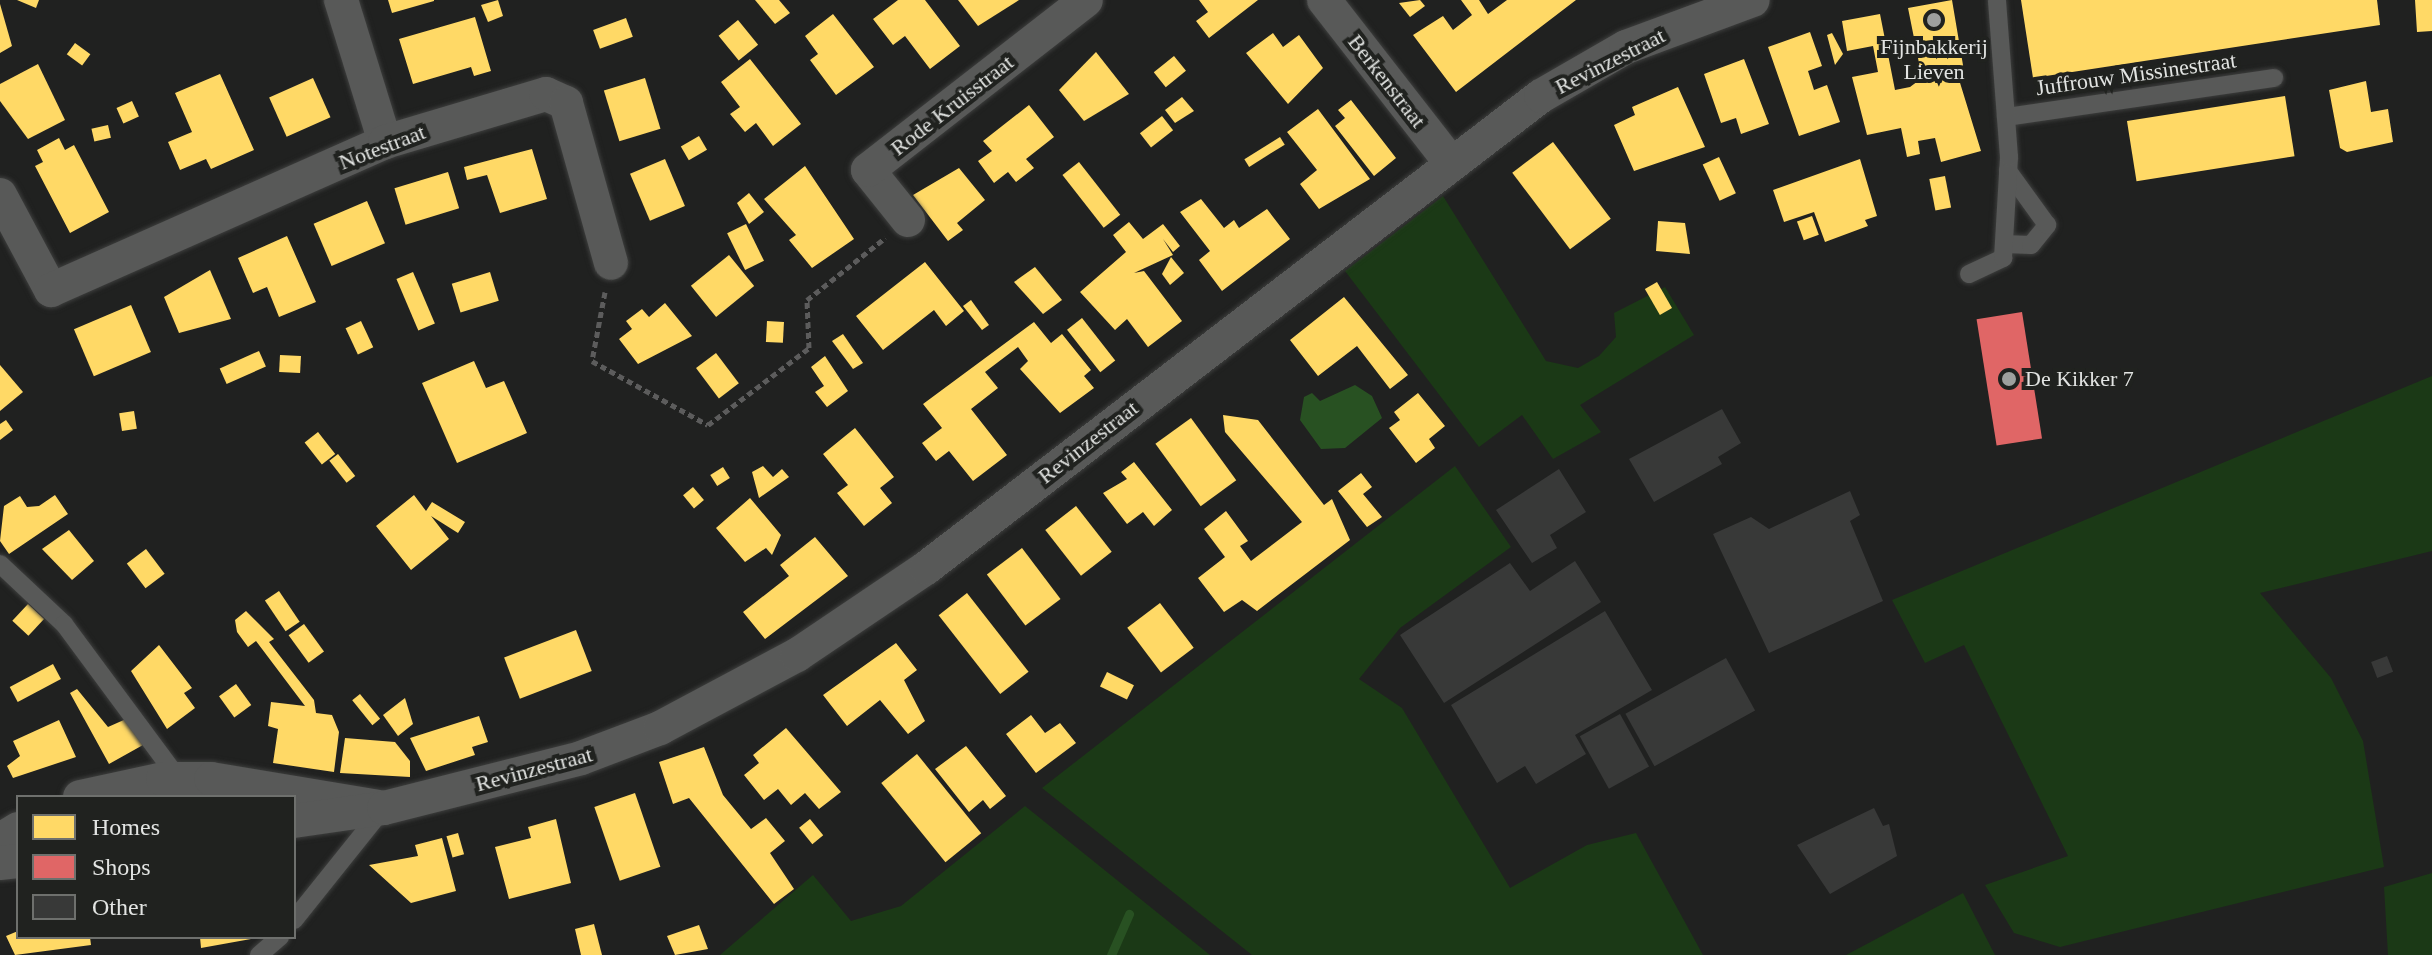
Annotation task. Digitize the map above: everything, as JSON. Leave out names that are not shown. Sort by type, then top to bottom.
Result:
[{"type":"street","points":[[341,0],[385,142]]},
{"type":"street","name":"Rode Kruisstraat","points":[[908,220],[868,170],[1086,0]]},
{"type":"street","name":"Berkenstraat","points":[[1324,0],[1450,162]]},
{"type":"street","name":"Revinzestraat","points":[[296,821],[384,808],[581,758],[660,728],[797,655],[926,568],[1450,162],[1626,47],[1753,0]]},
{"type":"street","name":"Notestraat","points":[[0,195],[51,290],[385,142],[546,94],[566,103],[611,263]]},
{"type":"street","name":"Revinzestraat","points":[[90,795],[178,778],[295,795]]},
{"type":"street","name":"Revinzestraat","points":[[296,795],[384,808]]},
{"type":"lane","name":"Juffrouw Missinestraat","points":[[1997,0],[2008,171],[2004,244]]},
{"type":"lane","name":"Juffrouw Missinestraat","points":[[2006,117],[2274,78]]},
{"type":"lane","points":[[1969,274],[2003,258],[2004,244],[2031,245],[2047,225],[2008,171]]},
{"type":"lane","points":[[0,564],[64,624],[178,778]]},
{"type":"lane","points":[[296,918],[384,808]]},
{"type":"lane","points":[[259,955],[278,939]]},
{"type":"path","points":[[611,263],[592,361],[708,425],[809,348],[807,300],[908,220]]},
{"type":"shaded area","points":[[1443,196],[1546,361],[1578,368],[1599,356],[1616,337],[1614,313],[1665,287],[1694,335],[1580,405],[1601,432],[1553,459],[1522,415],[1479,447],[1345,271]]},
{"type":"shaded area","points":[[2432,376],[2432,551],[2260,593],[2331,678],[2363,741],[2384,867],[2060,947],[2014,933],[1985,885],[2068,856],[1964,645],[1925,663],[1892,600]]},
{"type":"shaded area","points":[[1355,385],[1372,396],[1382,418],[1345,448],[1321,449],[1300,420],[1304,397],[1312,393],[1320,401]]},
{"type":"shaded area","points":[[1455,466],[1511,547],[1400,628],[1359,679],[1402,708],[1510,888],[1587,845],[1636,833],[1703,955],[1252,955],[1042,788]]},
{"type":"shaded area","points":[[1025,806],[1210,955],[720,955],[813,875],[851,921],[901,906]]},
{"type":"shaded area","points":[[2432,873],[2432,955],[2388,955],[2384,887]]},
{"type":"shaded area","points":[[1963,893],[1995,955],[1846,955]]},
{"type":"building: Homes","points":[[17,0],[39,0],[36,8]]},
{"type":"building: Homes","points":[[388,0],[434,0],[434,1],[392,13]]},
{"type":"building: Homes","points":[[498,0],[503,16],[488,22],[481,5]]},
{"type":"building: Homes","points":[[755,0],[779,0],[790,13],[775,24]]},
{"type":"building: Homes","points":[[898,0],[925,0],[960,46],[930,69],[905,36],[893,45],[873,19]]},
{"type":"building: Homes","points":[[958,0],[1019,0],[978,26]]},
{"type":"building: Homes","points":[[1199,0],[1258,0],[1209,38],[1196,21],[1208,12]]},
{"type":"building: Homes","points":[[1420,0],[1425,6],[1410,17],[1399,3]]},
{"type":"building: Homes","points":[[1461,0],[1479,0],[1488,14],[1507,0],[1576,0],[1456,92],[1413,35],[1443,16],[1453,30],[1472,15]]},
{"type":"building: Homes","points":[[1952,0],[1964,71],[1957,73],[1981,151],[1941,162],[1935,138],[1918,141],[1920,154],[1907,157],[1901,128],[1867,135],[1852,77],[1878,72],[1873,46],[1847,51],[1842,21],[1880,14],[1895,90],[1910,87],[1922,78],[1908,8]]},
{"type":"building: Homes","points":[[2021,0],[2377,0],[2380,25],[2033,78]]},
{"type":"building: Homes","points":[[2415,0],[2432,0],[2432,31],[2417,32]]},
{"type":"building: Homes","points":[[0,4],[12,46],[0,53]]},
{"type":"building: Homes","points":[[833,14],[874,67],[836,95],[810,60],[818,54],[805,36]]},
{"type":"building: Homes","points":[[475,17],[491,71],[474,76],[471,67],[413,84],[399,39]]},
{"type":"building: Homes","points":[[626,18],[633,37],[600,49],[593,30]]},
{"type":"building: Homes","points":[[738,20],[758,45],[739,61],[719,36]]},
{"type":"building: Homes","points":[[1810,32],[1822,66],[1808,71],[1814,90],[1827,85],[1840,122],[1799,136],[1768,47]]},
{"type":"building: Homes","points":[[1273,33],[1283,47],[1299,35],[1323,68],[1288,104],[1246,53]]},
{"type":"building: Homes","points":[[1832,33],[1843,54],[1835,65],[1827,35]]},
{"type":"building: Homes","points":[[75,43],[90,54],[82,65],[67,54]]},
{"type":"building: Homes","points":[[1096,52],[1129,94],[1084,121],[1059,90]]},
{"type":"building: Homes","points":[[1174,56],[1186,71],[1166,87],[1154,72]]},
{"type":"building: Homes","points":[[750,59],[801,124],[773,146],[756,123],[745,132],[730,114],[740,107],[721,82]]},
{"type":"building: Homes","points":[[1744,59],[1769,124],[1741,134],[1736,118],[1721,123],[1704,74]]},
{"type":"building: Homes","points":[[38,64],[65,120],[28,139],[0,101],[0,84]]},
{"type":"building: Homes","points":[[220,74],[254,150],[211,169],[206,159],[180,170],[168,142],[192,132],[175,93]]},
{"type":"building: Homes","points":[[313,78],[330,117],[287,137],[269,98]]},
{"type":"building: Homes","points":[[645,78],[660,129],[619,141],[604,91]]},
{"type":"building: Homes","points":[[2366,81],[2371,112],[2388,109],[2393,142],[2347,152],[2340,148],[2329,90]]},
{"type":"building: Homes","points":[[1678,87],[1705,147],[1634,171],[1614,125],[1635,115],[1632,107]]},
{"type":"building: Homes","points":[[2285,96],[2295,156],[2137,181],[2127,121]]},
{"type":"building: Homes","points":[[1182,97],[1194,111],[1175,123],[1165,110]]},
{"type":"building: Homes","points":[[1351,100],[1396,158],[1374,176],[1335,126],[1345,118],[1338,110]]},
{"type":"building: Homes","points":[[132,101],[139,117],[123,123],[116,108]]},
{"type":"building: Homes","points":[[1029,105],[1054,137],[1026,159],[1034,168],[1016,182],[1008,172],[994,183],[978,161],[992,151],[983,141]]},
{"type":"building: Homes","points":[[1318,109],[1370,179],[1319,209],[1300,184],[1317,170],[1287,132]]},
{"type":"building: Homes","points":[[1162,116],[1173,130],[1151,147],[1140,133]]},
{"type":"building: Homes","points":[[108,125],[111,138],[94,141],[91,129]]},
{"type":"building: Homes","points":[[699,136],[707,150],[689,160],[681,146]]},
{"type":"building: Homes","points":[[1280,137],[1285,145],[1249,167],[1244,159]]},
{"type":"building: Homes","points":[[59,138],[65,150],[74,145],[109,212],[70,233],[35,166],[43,162],[37,150]]},
{"type":"building: Homes","points":[[1553,142],[1611,219],[1570,249],[1512,173]]},
{"type":"building: Homes","points":[[532,149],[547,199],[500,213],[487,175],[467,180],[464,167]]},
{"type":"building: Homes","points":[[1719,157],[1736,193],[1720,201],[1703,165]]},
{"type":"building: Homes","points":[[665,159],[685,206],[650,221],[630,174]]},
{"type":"building: Homes","points":[[1860,159],[1877,216],[1865,220],[1868,226],[1825,242],[1814,212],[1784,222],[1773,190]]},
{"type":"building: Homes","points":[[1079,162],[1120,215],[1104,228],[1062,175]]},
{"type":"building: Homes","points":[[805,166],[854,239],[812,268],[789,240],[796,235],[764,199]]},
{"type":"building: Homes","points":[[959,168],[985,200],[957,223],[963,230],[948,241],[913,195]]},
{"type":"building: Homes","points":[[448,172],[459,208],[406,225],[394,188]]},
{"type":"building: Homes","points":[[1945,176],[1951,207],[1935,210],[1929,179]]},
{"type":"building: Homes","points":[[749,193],[764,212],[749,224],[737,203]]},
{"type":"building: Homes","points":[[1201,199],[1224,228],[1234,220],[1239,228],[1267,209],[1290,239],[1222,291],[1199,260],[1210,251],[1180,212]]},
{"type":"building: Homes","points":[[367,201],[385,243],[332,266],[314,224]]},
{"type":"building: Homes","points":[[1812,216],[1819,235],[1804,240],[1797,221]]},
{"type":"building: Homes","points":[[1658,221],[1685,223],[1690,254],[1656,251]]},
{"type":"building: Homes","points":[[1129,222],[1143,239],[1163,224],[1180,246],[1173,252],[1163,239],[1173,255],[1134,273],[1144,271],[1182,321],[1148,347],[1127,319],[1115,330],[1080,292],[1126,252],[1113,235]]},
{"type":"building: Homes","points":[[746,224],[764,261],[745,270],[727,233]]},
{"type":"building: Homes","points":[[287,236],[316,302],[279,317],[267,287],[253,293],[238,258]]},
{"type":"building: Homes","points":[[729,255],[754,286],[716,317],[691,286]]},
{"type":"building: Homes","points":[[1171,257],[1184,273],[1170,285],[1162,274]]},
{"type":"building: Homes","points":[[925,262],[964,311],[946,326],[934,310],[883,350],[856,316]]},
{"type":"building: Homes","points":[[1035,267],[1062,300],[1043,314],[1014,282]]},
{"type":"building: Homes","points":[[210,270],[231,319],[179,333],[164,297]]},
{"type":"building: Homes","points":[[413,272],[435,324],[418,331],[396,279]]},
{"type":"building: Homes","points":[[490,272],[499,301],[461,312],[452,284]]},
{"type":"building: Homes","points":[[1657,282],[1672,308],[1660,315],[1645,289]]},
{"type":"building: Homes","points":[[1344,297],[1408,375],[1390,389],[1357,346],[1318,376],[1290,340]]},
{"type":"building: Homes","points":[[971,300],[989,325],[982,330],[963,306]]},
{"type":"building: Homes","points":[[665,303],[692,336],[638,364],[619,339],[632,329],[626,321],[642,309],[649,317]]},
{"type":"building: Homes","points":[[131,305],[151,352],[94,376],[74,329]]},
{"type":"building: Homes","points":[[1082,318],[1115,361],[1100,372],[1067,330]]},
{"type":"building: Homes","points":[[361,321],[373,347],[358,354],[346,328]]},
{"type":"building: Homes","points":[[767,321],[784,322],[783,343],[766,342]]},
{"type":"building: Homes","points":[[1034,322],[1051,343],[1062,334],[1091,370],[1084,376],[1094,388],[1060,413],[1020,369],[1028,361],[1018,347],[985,372],[998,388],[971,409],[1007,455],[973,481],[949,451],[936,461],[922,443],[942,428],[923,404]]},
{"type":"building: Homes","points":[[843,334],[863,363],[853,369],[832,341]]},
{"type":"building: Homes","points":[[259,351],[266,367],[227,384],[220,368]]},
{"type":"building: Homes","points":[[716,353],[739,383],[719,398],[696,368]]},
{"type":"building: Homes","points":[[280,355],[301,356],[300,373],[279,372]]},
{"type":"building: Homes","points":[[825,356],[848,391],[827,407],[815,392],[824,386],[811,367]]},
{"type":"building: Homes","points":[[474,361],[486,388],[504,381],[527,433],[457,463],[422,383]]},
{"type":"building: Homes","points":[[0,365],[23,392],[0,411]]},
{"type":"building: Homes","points":[[1418,393],[1445,426],[1429,439],[1435,448],[1416,463],[1389,428],[1400,420],[1394,412]]},
{"type":"building: Homes","points":[[134,411],[137,429],[122,431],[119,413]]},
{"type":"building: Homes","points":[[1223,415],[1258,420],[1324,505],[1332,499],[1350,540],[1257,611],[1242,600],[1224,612],[1198,578],[1225,557],[1204,529],[1226,511],[1248,541],[1240,546],[1251,561],[1302,522],[1225,432]]},
{"type":"building: Homes","points":[[1191,418],[1236,480],[1201,506],[1155,444]]},
{"type":"building: Homes","points":[[6,420],[13,430],[0,440],[0,424]]},
{"type":"building: Homes","points":[[855,428],[894,477],[880,488],[892,503],[864,526],[837,493],[848,485],[823,454]]},
{"type":"building: Homes","points":[[318,432],[335,454],[322,465],[305,442]]},
{"type":"building: Homes","points":[[338,454],[355,476],[347,483],[329,461]]},
{"type":"building: Homes","points":[[1134,462],[1172,510],[1154,526],[1143,512],[1127,524],[1103,493],[1127,479],[1121,472]]},
{"type":"building: Homes","points":[[763,466],[773,477],[782,469],[789,477],[759,498],[752,472]]},
{"type":"building: Homes","points":[[723,467],[730,478],[717,486],[710,475]]},
{"type":"building: Homes","points":[[1361,473],[1372,487],[1363,494],[1382,517],[1367,527],[1338,491]]},
{"type":"building: Homes","points":[[693,487],[704,500],[694,508],[683,495]]},
{"type":"building: Homes","points":[[55,495],[68,514],[9,554],[0,541],[4,506],[20,496],[27,507],[39,506]]},
{"type":"building: Homes","points":[[414,495],[426,511],[432,502],[465,522],[458,533],[431,516],[449,539],[411,570],[376,526]]},
{"type":"building: Homes","points":[[750,498],[781,535],[772,555],[766,548],[745,562],[716,528]]},
{"type":"building: Homes","points":[[1076,506],[1112,552],[1081,576],[1045,530]]},
{"type":"building: Homes","points":[[69,530],[94,561],[72,580],[42,549]]},
{"type":"building: Homes","points":[[815,537],[848,576],[765,639],[743,612],[789,576],[780,565]]},
{"type":"building: Homes","points":[[1022,548],[1061,599],[1025,626],[987,574]]},
{"type":"building: Homes","points":[[146,549],[165,574],[145,588],[127,563]]},
{"type":"building: Homes","points":[[279,591],[300,622],[286,631],[265,601]]},
{"type":"building: Homes","points":[[967,593],[1029,672],[1000,694],[939,615]]},
{"type":"building: Homes","points":[[1160,603],[1194,648],[1161,672],[1127,628]]},
{"type":"building: Homes","points":[[28,604],[44,619],[28,636],[12,621]]},
{"type":"building: Homes","points":[[246,611],[274,639],[269,642],[314,700],[316,713],[332,715],[339,732],[334,772],[273,763],[278,729],[268,726],[271,702],[305,706],[256,641],[248,647],[237,632],[235,620]]},
{"type":"building: Homes","points":[[304,624],[324,652],[309,663],[289,635]]},
{"type":"building: Homes","points":[[576,630],[592,671],[520,699],[504,658]]},
{"type":"building: Homes","points":[[896,643],[917,670],[904,680],[925,721],[908,734],[880,700],[847,726],[823,695]]},
{"type":"building: Homes","points":[[159,645],[192,688],[184,693],[195,708],[167,729],[131,671]]},
{"type":"building: Homes","points":[[53,664],[61,679],[18,702],[10,687]]},
{"type":"building: Homes","points":[[1107,672],[1134,685],[1127,700],[1100,686]]},
{"type":"building: Homes","points":[[236,684],[251,705],[234,717],[219,696]]},
{"type":"building: Homes","points":[[77,689],[108,727],[126,719],[143,745],[109,764],[70,693]]},
{"type":"building: Homes","points":[[360,694],[380,719],[372,725],[352,700]]},
{"type":"building: Homes","points":[[405,698],[413,724],[398,736],[383,715]]},
{"type":"building: Homes","points":[[1031,715],[1045,733],[1060,723],[1076,743],[1036,773],[1006,734]]},
{"type":"building: Homes","points":[[479,716],[488,742],[472,747],[475,755],[426,771],[410,738]]},
{"type":"building: Homes","points":[[59,720],[76,757],[13,778],[7,766],[20,756],[13,741]]},
{"type":"building: Homes","points":[[786,728],[841,792],[819,809],[805,793],[791,805],[778,789],[764,800],[744,775],[759,763],[753,755]]},
{"type":"building: Homes","points":[[345,738],[395,742],[410,761],[410,777],[340,773]]},
{"type":"building: Homes","points":[[966,746],[1006,796],[990,809],[983,800],[969,812],[935,769]]},
{"type":"building: Homes","points":[[704,747],[723,795],[751,829],[766,818],[785,841],[770,853],[794,889],[774,904],[689,798],[673,804],[659,762]]},
{"type":"building: Homes","points":[[917,754],[981,833],[945,862],[881,783]]},
{"type":"building: Homes","points":[[635,793],[660,867],[620,881],[594,807]]},
{"type":"building: Homes","points":[[556,819],[571,883],[509,899],[495,847],[531,838],[528,827]]},
{"type":"building: Homes","points":[[810,819],[823,835],[812,844],[799,828]]},
{"type":"building: Homes","points":[[458,833],[464,854],[453,857],[446,836]]},
{"type":"building: Homes","points":[[442,838],[456,891],[411,903],[369,865],[418,856],[415,845]]},
{"type":"building: Homes","points":[[594,924],[602,955],[581,955],[575,929]]},
{"type":"building: Homes","points":[[699,925],[708,949],[675,955],[667,936]]},
{"type":"building: Homes","points":[[16,932],[16,939],[90,939],[91,945],[15,955],[6,936]]},
{"type":"building: Homes","points":[[200,939],[251,939],[201,948]]},
{"type":"building: Shops","name":"De Kikker 7","points":[[2022,312],[2042,438],[1997,446],[1977,319]]},
{"type":"building: Other","points":[[1722,409],[1741,443],[1718,457],[1722,464],[1654,502],[1629,459]]},
{"type":"building: Other","points":[[1559,469],[1586,512],[1550,535],[1557,548],[1532,563],[1496,510]]},
{"type":"building: Other","points":[[1850,491],[1860,515],[1850,521],[1883,601],[1769,653],[1713,534],[1751,517],[1769,529]]},
{"type":"building: Other","points":[[1575,561],[1601,602],[1444,703],[1400,635],[1510,563],[1530,591]]},
{"type":"building: Other","points":[[1605,611],[1652,690],[1575,735],[1586,754],[1536,784],[1525,766],[1497,783],[1451,705]]},
{"type":"building: Other","points":[[2387,656],[2393,672],[2377,678],[2371,662]]},
{"type":"building: Other","points":[[1726,658],[1755,710],[1655,766],[1625,714]]},
{"type":"building: Other","points":[[1620,714],[1649,766],[1609,789],[1580,736]]},
{"type":"building: Other","points":[[1874,808],[1883,826],[1889,824],[1897,856],[1830,894],[1797,845]]},
{"type":"waterway","points":[[1111,955],[1129,914]]},
{"type":"place","name":"Fijnbakkerij Lieven","points":[[1934,20]]},
{"type":"place","name":"De Kikker 7","points":[[2009,379]]}]
